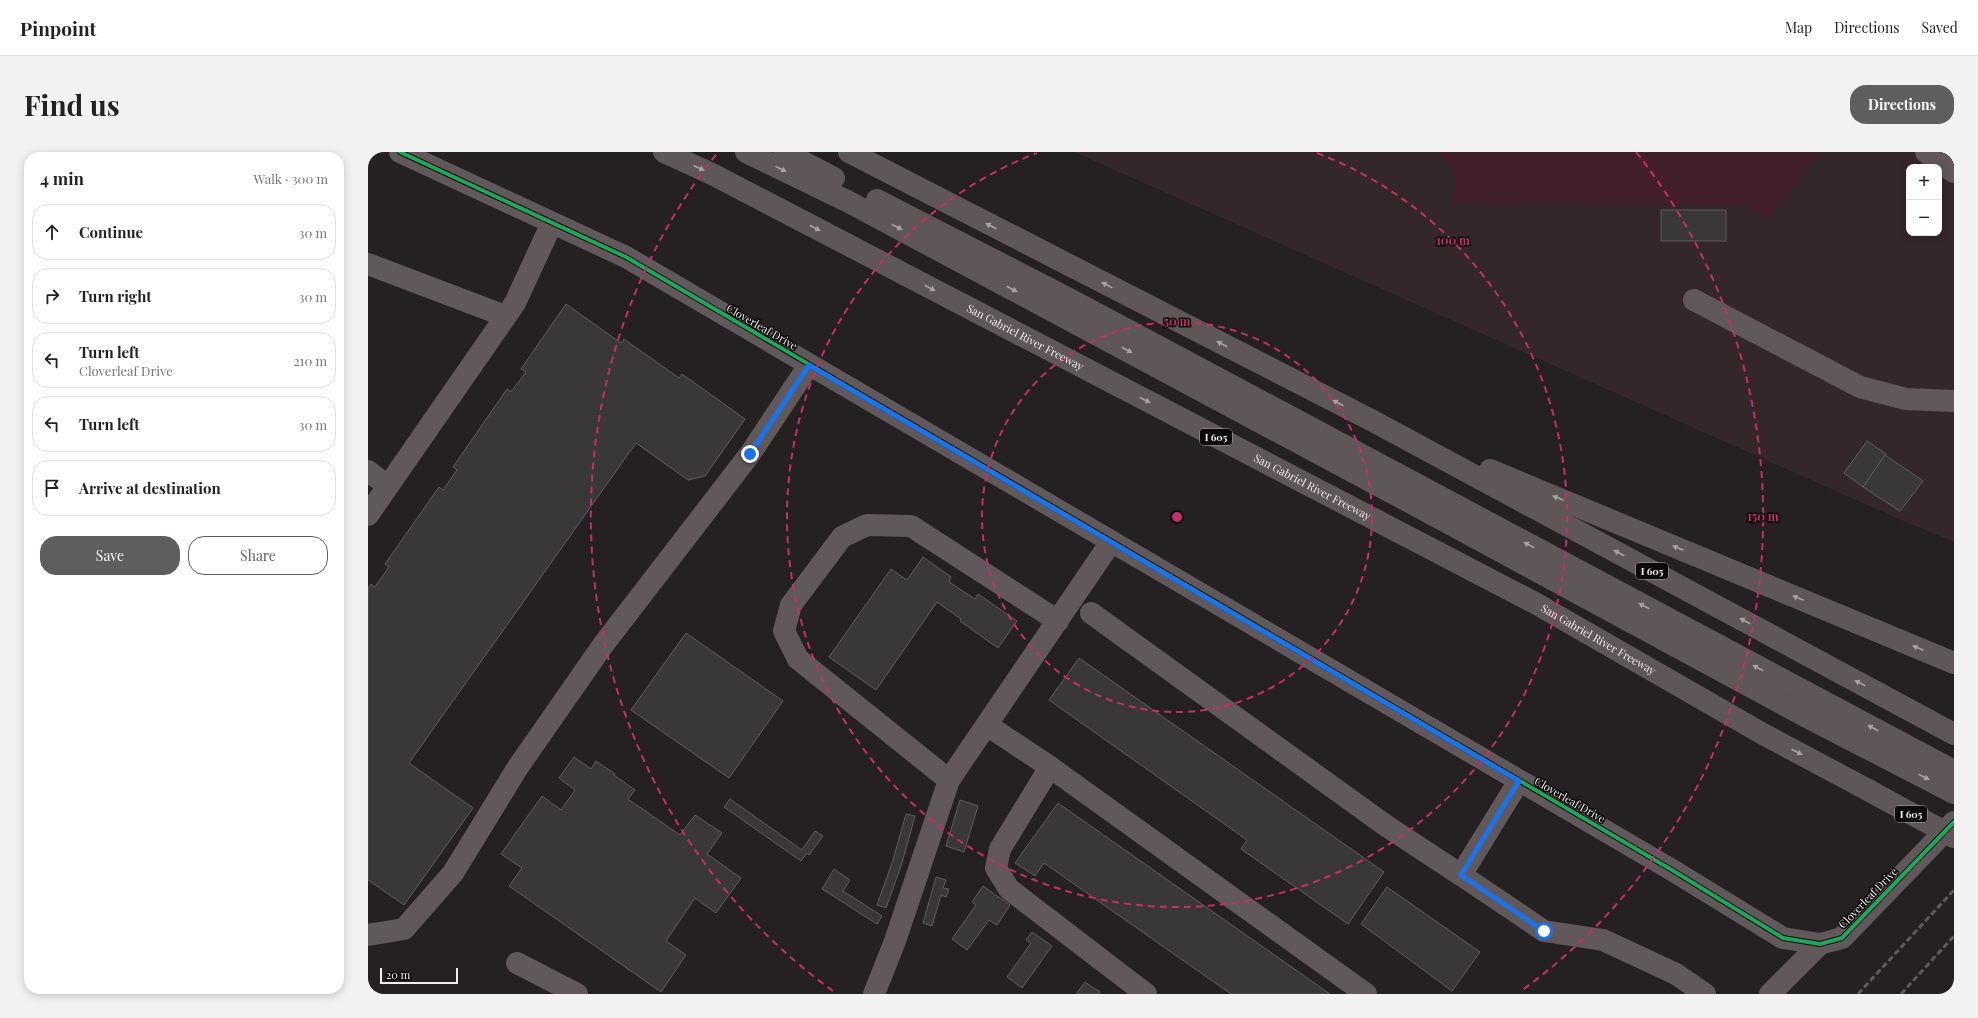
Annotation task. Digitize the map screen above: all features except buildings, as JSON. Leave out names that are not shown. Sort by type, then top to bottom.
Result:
[{"type":"highway","name":"San Gabriel River Freeway","points":[[664,152],[728,182],[1535,603],[1756,730],[1954,837]]},
{"type":"highway","points":[[746,152],[856,205],[1804,716],[1901,754],[1954,771]]},
{"type":"highway","points":[[784,152],[1075,302],[1757,667],[1901,754],[1954,793]]},
{"type":"highway","name":"I 605","points":[[849,152],[1373,421],[1954,734]]},
{"type":"highway","points":[[1373,421],[1954,663]]},
{"type":"street","name":"Cloverleaf Drive","points":[[400,152],[626,258],[1519,781],[1783,938],[1820,944],[1842,938],[1954,822]]},
{"type":"street","points":[[1926,152],[1954,172]]},
{"type":"street","points":[[368,515],[515,303],[552,223]]},
{"type":"street","points":[[368,264],[506,316]]},
{"type":"street","points":[[1694,300],[1860,387],[1906,399],[1954,401]]},
{"type":"street","points":[[368,935],[404,929],[453,873],[518,767],[603,645],[750,454],[809,365]]},
{"type":"street","points":[[368,471],[388,486]]},
{"type":"street","points":[[949,780],[798,659],[784,631],[791,605],[842,537],[867,525],[911,526],[1058,621]]},
{"type":"street","points":[[874,994],[895,941],[949,780],[1111,542]]},
{"type":"street","points":[[1090,613],[1385,825],[1544,931],[1603,940],[1676,974],[1704,994]]},
{"type":"street","points":[[987,725],[1050,767],[1366,994]]},
{"type":"street","points":[[1050,767],[1000,850],[996,868],[1009,889],[1146,994]]},
{"type":"street","points":[[1461,875],[1519,781]]},
{"type":"street","points":[[1770,994],[1820,944]]},
{"type":"street","points":[[517,963],[577,994]]},
{"type":"shaded area","points":[[1074,152],[1954,152],[1954,542],[1901,520]]},
{"type":"shaded area","points":[[1438,152],[1819,152],[1769,221],[1745,205],[1455,203],[1454,167]]},
{"type":"railway","points":[[1858,994],[1954,890]]},
{"type":"railway","points":[[1901,994],[1954,936]]},
{"type":"cycle path","points":[[400,152],[626,257],[1672,870],[1783,938],[1820,944],[1842,938],[1954,822]]},
{"type":"route","points":[[750,454],[809,365],[1519,781],[1461,875],[1544,931]]}]
